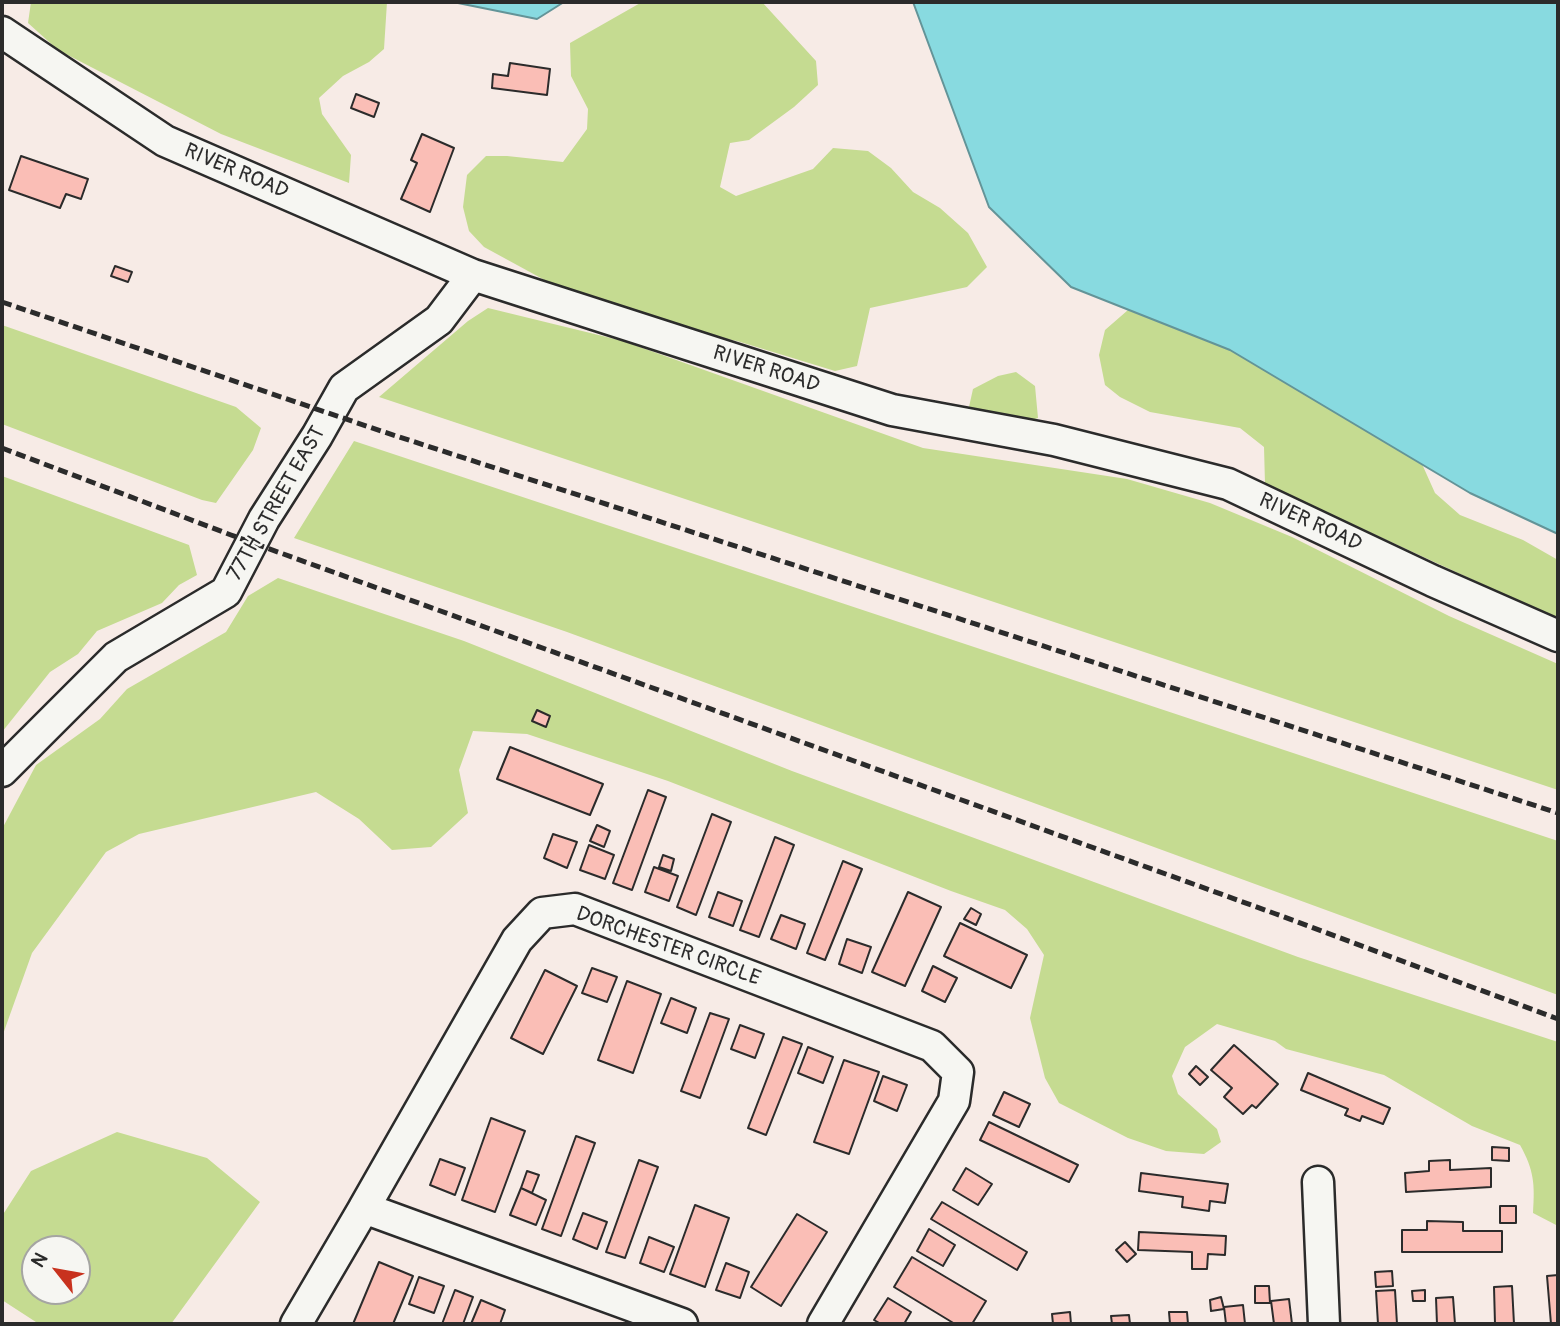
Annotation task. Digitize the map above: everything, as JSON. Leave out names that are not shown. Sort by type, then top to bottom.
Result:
[{"type":"street","name":"RIVER ROAD","points":[[2,33],[165,141],[473,275],[891,410],[1054,440],[1228,484],[1558,636]]},
{"type":"street","name":"77TH STREET EAST","points":[[2,771],[116,657],[226,592],[264,519],[344,388],[439,320],[473,275]]},
{"type":"street","name":"DORCHESTER CIRCLE","points":[[364,1208],[517,940],[542,913],[575,909],[932,1046],[958,1072],[954,1101],[823,1324]]},
{"type":"street","points":[[1318,1182],[1324,1324]]},
{"type":"street","points":[[296,1324],[364,1208],[682,1324]]},
{"type":"green space","points":[[31,2],[387,2],[384,49],[369,62],[343,76],[319,98],[322,114],[351,155],[349,183],[221,134],[58,50],[28,23]]},
{"type":"green space","points":[[642,2],[762,2],[816,61],[818,85],[794,107],[749,140],[730,143],[720,187],[736,196],[813,169],[833,148],[868,151],[891,168],[913,192],[940,208],[968,233],[987,267],[967,287],[870,308],[857,366],[835,371],[717,337],[550,283],[484,247],[469,231],[463,207],[467,175],[486,156],[563,162],[587,129],[588,109],[571,76],[570,43]]},
{"type":"green space","points":[[488,308],[623,341],[923,448],[1127,479],[1210,503],[1292,537],[1449,616],[1558,664],[1558,790],[379,397],[468,321]]},
{"type":"green space","points":[[1128,310],[1230,350],[1422,464],[1435,493],[1460,515],[1523,540],[1558,560],[1558,619],[1265,484],[1264,447],[1240,428],[1150,412],[1120,397],[1105,385],[1099,355],[1105,330]]},
{"type":"green space","points":[[2,325],[236,407],[261,428],[253,450],[216,503],[2,424]]},
{"type":"green space","points":[[1016,372],[1035,386],[1038,418],[1002,422],[969,407],[973,389],[998,376]]},
{"type":"green space","points":[[354,441],[1558,841],[1558,995],[567,632],[294,538]]},
{"type":"green space","points":[[2,476],[189,545],[197,575],[179,585],[162,603],[97,631],[78,654],[50,672],[2,732]]},
{"type":"green space","points":[[278,578],[464,641],[792,771],[1298,957],[1558,1042],[1558,1226],[1533,1213],[1532,1178],[1520,1145],[1472,1126],[1384,1075],[1286,1049],[1275,1041],[1217,1024],[1185,1047],[1172,1076],[1178,1094],[1217,1129],[1221,1142],[1204,1154],[1166,1151],[1128,1138],[1059,1103],[1045,1078],[1030,1018],[1044,955],[1027,929],[1005,910],[668,781],[527,734],[473,731],[459,770],[468,813],[431,847],[392,850],[359,819],[316,792],[139,834],[106,852],[32,953],[2,1037],[2,829],[36,765],[100,719],[127,689],[226,632],[248,596]]},
{"type":"green space","points":[[117,1132],[207,1158],[260,1202],[171,1324],[39,1324],[2,1300],[2,1216],[31,1171]]},
{"type":"water","points":[[453,2],[564,2],[537,19]]},
{"type":"water","points":[[913,2],[1558,2],[1558,534],[1470,493],[1230,350],[1071,287],[989,207]]},
{"type":"building","points":[[510,63],[550,69],[547,95],[492,88],[493,74],[508,76]]},
{"type":"building","points":[[356,94],[379,103],[374,117],[351,108]]},
{"type":"building","points":[[422,134],[454,148],[430,212],[401,199],[417,163],[411,160]]},
{"type":"building","points":[[21,156],[88,179],[81,199],[66,194],[60,208],[9,190]]},
{"type":"building","points":[[115,266],[132,272],[128,282],[111,276]]},
{"type":"building","points":[[537,710],[550,716],[546,727],[532,721]]},
{"type":"building","points":[[510,747],[603,784],[590,815],[497,779]]},
{"type":"building","points":[[648,790],[666,797],[632,890],[613,883]]},
{"type":"building","points":[[712,814],[731,822],[696,915],[677,907]]},
{"type":"building","points":[[597,825],[610,831],[604,847],[590,841]]},
{"type":"building","points":[[553,834],[577,842],[567,868],[544,858]]},
{"type":"building","points":[[775,837],[794,845],[759,937],[740,930]]},
{"type":"building","points":[[589,845],[614,855],[605,879],[580,870]]},
{"type":"building","points":[[663,855],[674,859],[671,871],[659,867]]},
{"type":"building","points":[[843,861],[862,869],[825,960],[807,953]]},
{"type":"building","points":[[654,867],[678,876],[669,901],[645,892]]},
{"type":"building","points":[[718,892],[742,901],[733,926],[709,917]]},
{"type":"building","points":[[908,892],[941,907],[905,986],[872,972]]},
{"type":"building","points":[[971,908],[981,914],[976,925],[964,919]]},
{"type":"building","points":[[781,915],[805,924],[796,949],[771,939]]},
{"type":"building","points":[[960,923],[1027,955],[1011,988],[944,956]]},
{"type":"building","points":[[847,939],[871,947],[862,973],[839,964]]},
{"type":"building","points":[[933,966],[957,978],[945,1002],[922,991]]},
{"type":"building","points":[[592,968],[617,977],[607,1002],[582,993]]},
{"type":"building","points":[[545,970],[577,986],[543,1054],[511,1038]]},
{"type":"building","points":[[627,981],[661,994],[633,1073],[598,1060]]},
{"type":"building","points":[[671,998],[696,1008],[687,1033],[661,1023]]},
{"type":"building","points":[[710,1013],[729,1019],[700,1098],[681,1091]]},
{"type":"building","points":[[740,1025],[764,1034],[755,1058],[731,1049]]},
{"type":"building","points":[[783,1037],[802,1044],[766,1135],[748,1128]]},
{"type":"building","points":[[1234,1045],[1278,1084],[1256,1108],[1252,1105],[1243,1114],[1224,1097],[1232,1088],[1211,1070]]},
{"type":"building","points":[[808,1047],[833,1057],[823,1083],[798,1073]]},
{"type":"building","points":[[844,1060],[879,1072],[849,1154],[814,1142]]},
{"type":"building","points":[[1196,1066],[1208,1077],[1200,1085],[1189,1074]]},
{"type":"building","points":[[1308,1073],[1390,1108],[1383,1124],[1362,1116],[1360,1121],[1345,1115],[1348,1109],[1301,1090]]},
{"type":"building","points":[[883,1076],[907,1085],[897,1111],[874,1101]]},
{"type":"building","points":[[1004,1092],[1030,1104],[1019,1127],[993,1115]]},
{"type":"building","points":[[491,1118],[525,1131],[495,1212],[462,1200]]},
{"type":"building","points":[[989,1122],[1078,1165],[1069,1182],[980,1140]]},
{"type":"building","points":[[576,1136],[595,1143],[561,1236],[542,1229]]},
{"type":"building","points":[[1492,1147],[1509,1148],[1509,1161],[1492,1160]]},
{"type":"building","points":[[440,1159],[465,1168],[455,1195],[430,1185]]},
{"type":"building","points":[[639,1160],[658,1167],[625,1258],[606,1252]]},
{"type":"building","points":[[1450,1160],[1450,1170],[1491,1168],[1491,1187],[1406,1192],[1405,1173],[1429,1171],[1429,1161]]},
{"type":"building","points":[[966,1168],[992,1184],[978,1205],[953,1190]]},
{"type":"building","points":[[527,1171],[539,1175],[532,1193],[521,1188]]},
{"type":"building","points":[[1141,1173],[1228,1184],[1225,1203],[1210,1201],[1209,1211],[1182,1207],[1183,1197],[1139,1191]]},
{"type":"building","points":[[521,1188],[546,1200],[536,1225],[510,1215]]},
{"type":"building","points":[[942,1202],[1027,1252],[1017,1270],[931,1219]]},
{"type":"building","points":[[695,1205],[729,1218],[705,1287],[670,1274]]},
{"type":"building","points":[[1500,1206],[1516,1206],[1516,1223],[1500,1223]]},
{"type":"building","points":[[583,1213],[607,1222],[597,1249],[573,1239]]},
{"type":"building","points":[[797,1214],[827,1232],[781,1306],[751,1287]]},
{"type":"building","points":[[1427,1221],[1463,1222],[1463,1231],[1502,1231],[1502,1252],[1402,1252],[1402,1230],[1427,1230]]},
{"type":"building","points":[[929,1229],[955,1245],[943,1266],[917,1251]]},
{"type":"building","points":[[1139,1232],[1226,1236],[1225,1255],[1208,1254],[1207,1269],[1192,1269],[1192,1252],[1138,1250]]},
{"type":"building","points":[[649,1237],[674,1247],[664,1272],[640,1263]]},
{"type":"building","points":[[1125,1242],[1136,1254],[1127,1262],[1116,1250]]},
{"type":"building","points":[[912,1257],[986,1301],[972,1324],[955,1324],[894,1287]]},
{"type":"building","points":[[379,1262],[413,1276],[393,1324],[353,1324]]},
{"type":"building","points":[[726,1263],[749,1272],[740,1298],[716,1290]]},
{"type":"building","points":[[1392,1271],[1393,1286],[1376,1287],[1375,1272]]},
{"type":"building","points":[[1558,1275],[1558,1324],[1551,1324],[1547,1276]]},
{"type":"building","points":[[419,1277],[444,1286],[434,1313],[409,1304]]},
{"type":"building","points":[[1255,1286],[1269,1286],[1270,1303],[1255,1303]]},
{"type":"building","points":[[1512,1286],[1514,1324],[1495,1324],[1494,1287]]},
{"type":"building","points":[[455,1290],[473,1297],[463,1324],[442,1324]]},
{"type":"building","points":[[1395,1290],[1397,1324],[1378,1324],[1376,1291]]},
{"type":"building","points":[[1425,1290],[1425,1301],[1413,1301],[1412,1291]]},
{"type":"building","points":[[1221,1297],[1224,1309],[1211,1311],[1210,1300]]},
{"type":"building","points":[[1453,1297],[1455,1324],[1437,1324],[1436,1298]]},
{"type":"building","points":[[888,1298],[911,1312],[904,1324],[881,1324],[874,1320]]},
{"type":"building","points":[[1289,1299],[1292,1324],[1274,1324],[1271,1301]]},
{"type":"building","points":[[481,1300],[505,1310],[500,1324],[471,1324]]},
{"type":"building","points":[[1243,1305],[1245,1324],[1226,1324],[1224,1307]]},
{"type":"building","points":[[1070,1312],[1071,1324],[1053,1324],[1052,1314]]},
{"type":"building","points":[[1169,1312],[1187,1312],[1188,1324],[1170,1324]]},
{"type":"building","points":[[1129,1315],[1130,1324],[1112,1324],[1111,1316]]},
{"type":"railway","points":[[2,302],[384,432],[1558,813]]},
{"type":"railway","points":[[2,448],[231,535],[1558,1019]]}]
